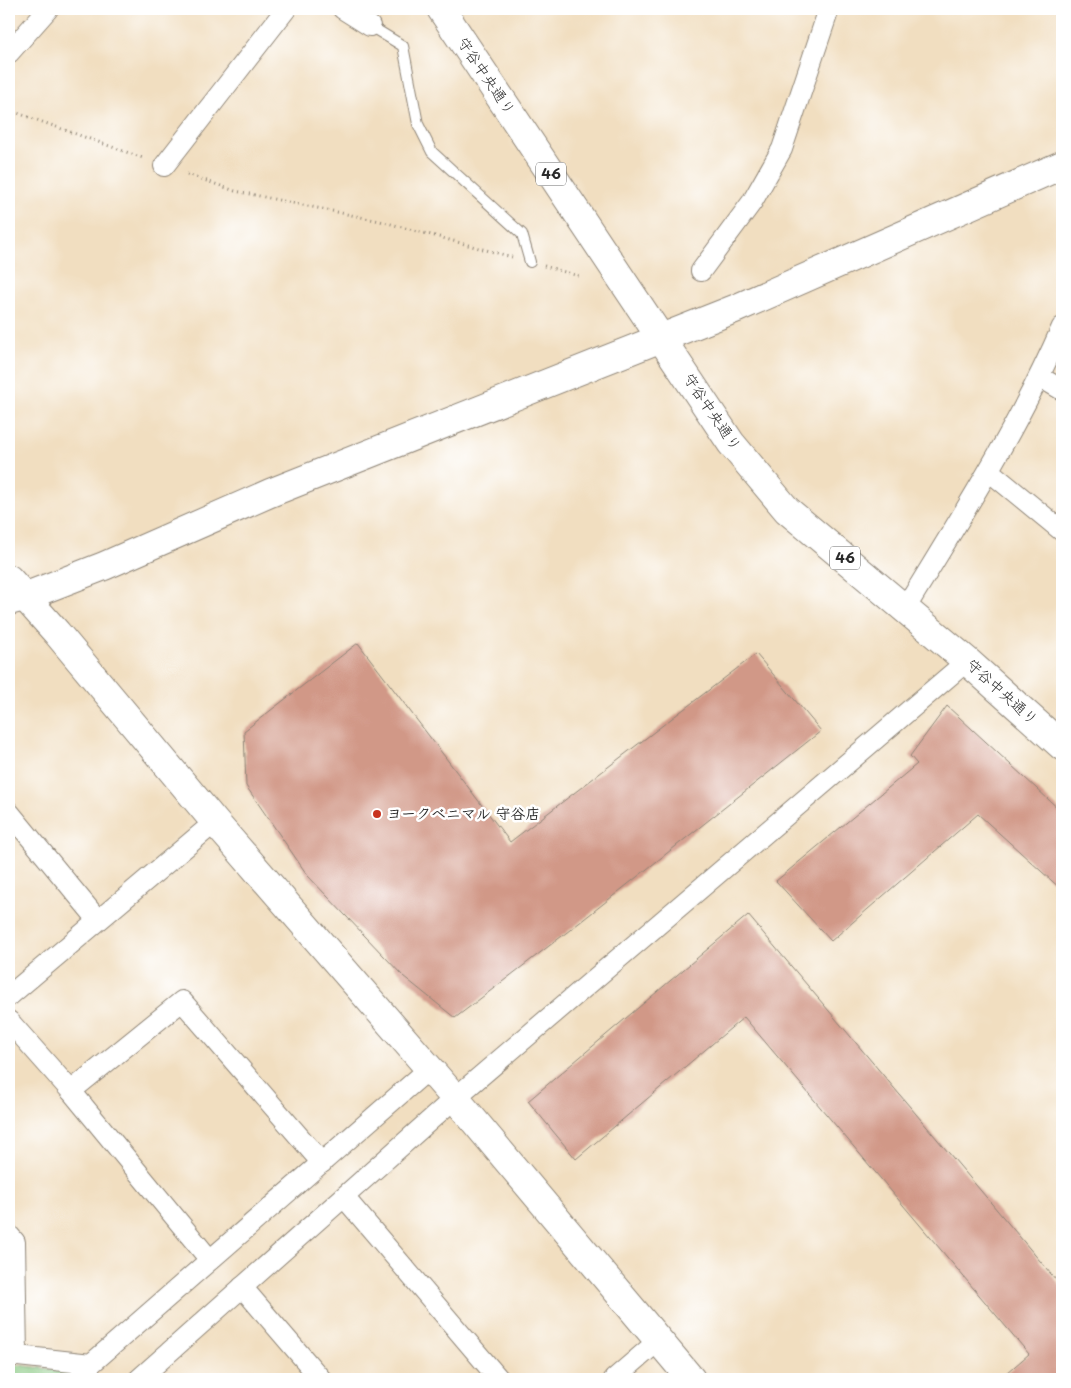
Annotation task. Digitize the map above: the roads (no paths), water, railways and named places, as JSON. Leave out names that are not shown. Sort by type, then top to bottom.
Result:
[{"type":"street","points":[[9,53],[48,9]]},
{"type":"street","points":[[164,166],[286,9]]},
{"type":"street","points":[[343,9],[370,26]]},
{"type":"street","name":"守谷中央通り","points":[[441,9],[731,443],[787,510],[966,661],[1062,746]]},
{"type":"street","points":[[701,271],[752,202],[782,149],[829,9]]},
{"type":"street","points":[[12,597],[104,566],[270,493],[662,339],[1062,166]]},
{"type":"street","points":[[904,609],[988,471],[1040,377],[1062,327]]},
{"type":"street","points":[[1040,377],[1062,390]]},
{"type":"street","points":[[988,471],[1062,531]]},
{"type":"street","points":[[12,597],[64,641],[214,822],[430,1068],[691,1379]]},
{"type":"street","points":[[139,1379],[455,1098],[966,661]]},
{"type":"street","points":[[9,812],[98,920]]},
{"type":"street","points":[[9,996],[214,822]]},
{"type":"street","points":[[71,1091],[182,1001],[322,1163]]},
{"type":"street","points":[[9,1021],[71,1091],[210,1260]]},
{"type":"street","points":[[9,1234],[15,1242],[13,1355],[91,1364],[430,1068]]},
{"type":"street","points":[[344,1197],[499,1379]]},
{"type":"street","points":[[242,1288],[321,1379]]},
{"type":"street","points":[[614,1379],[658,1341]]},
{"type":"lane","points":[[370,26],[403,46],[418,124],[432,152],[522,234],[530,262]]},
{"type":"place","name":"ヨークベニマル 守谷店","points":[[377,814]]}]
